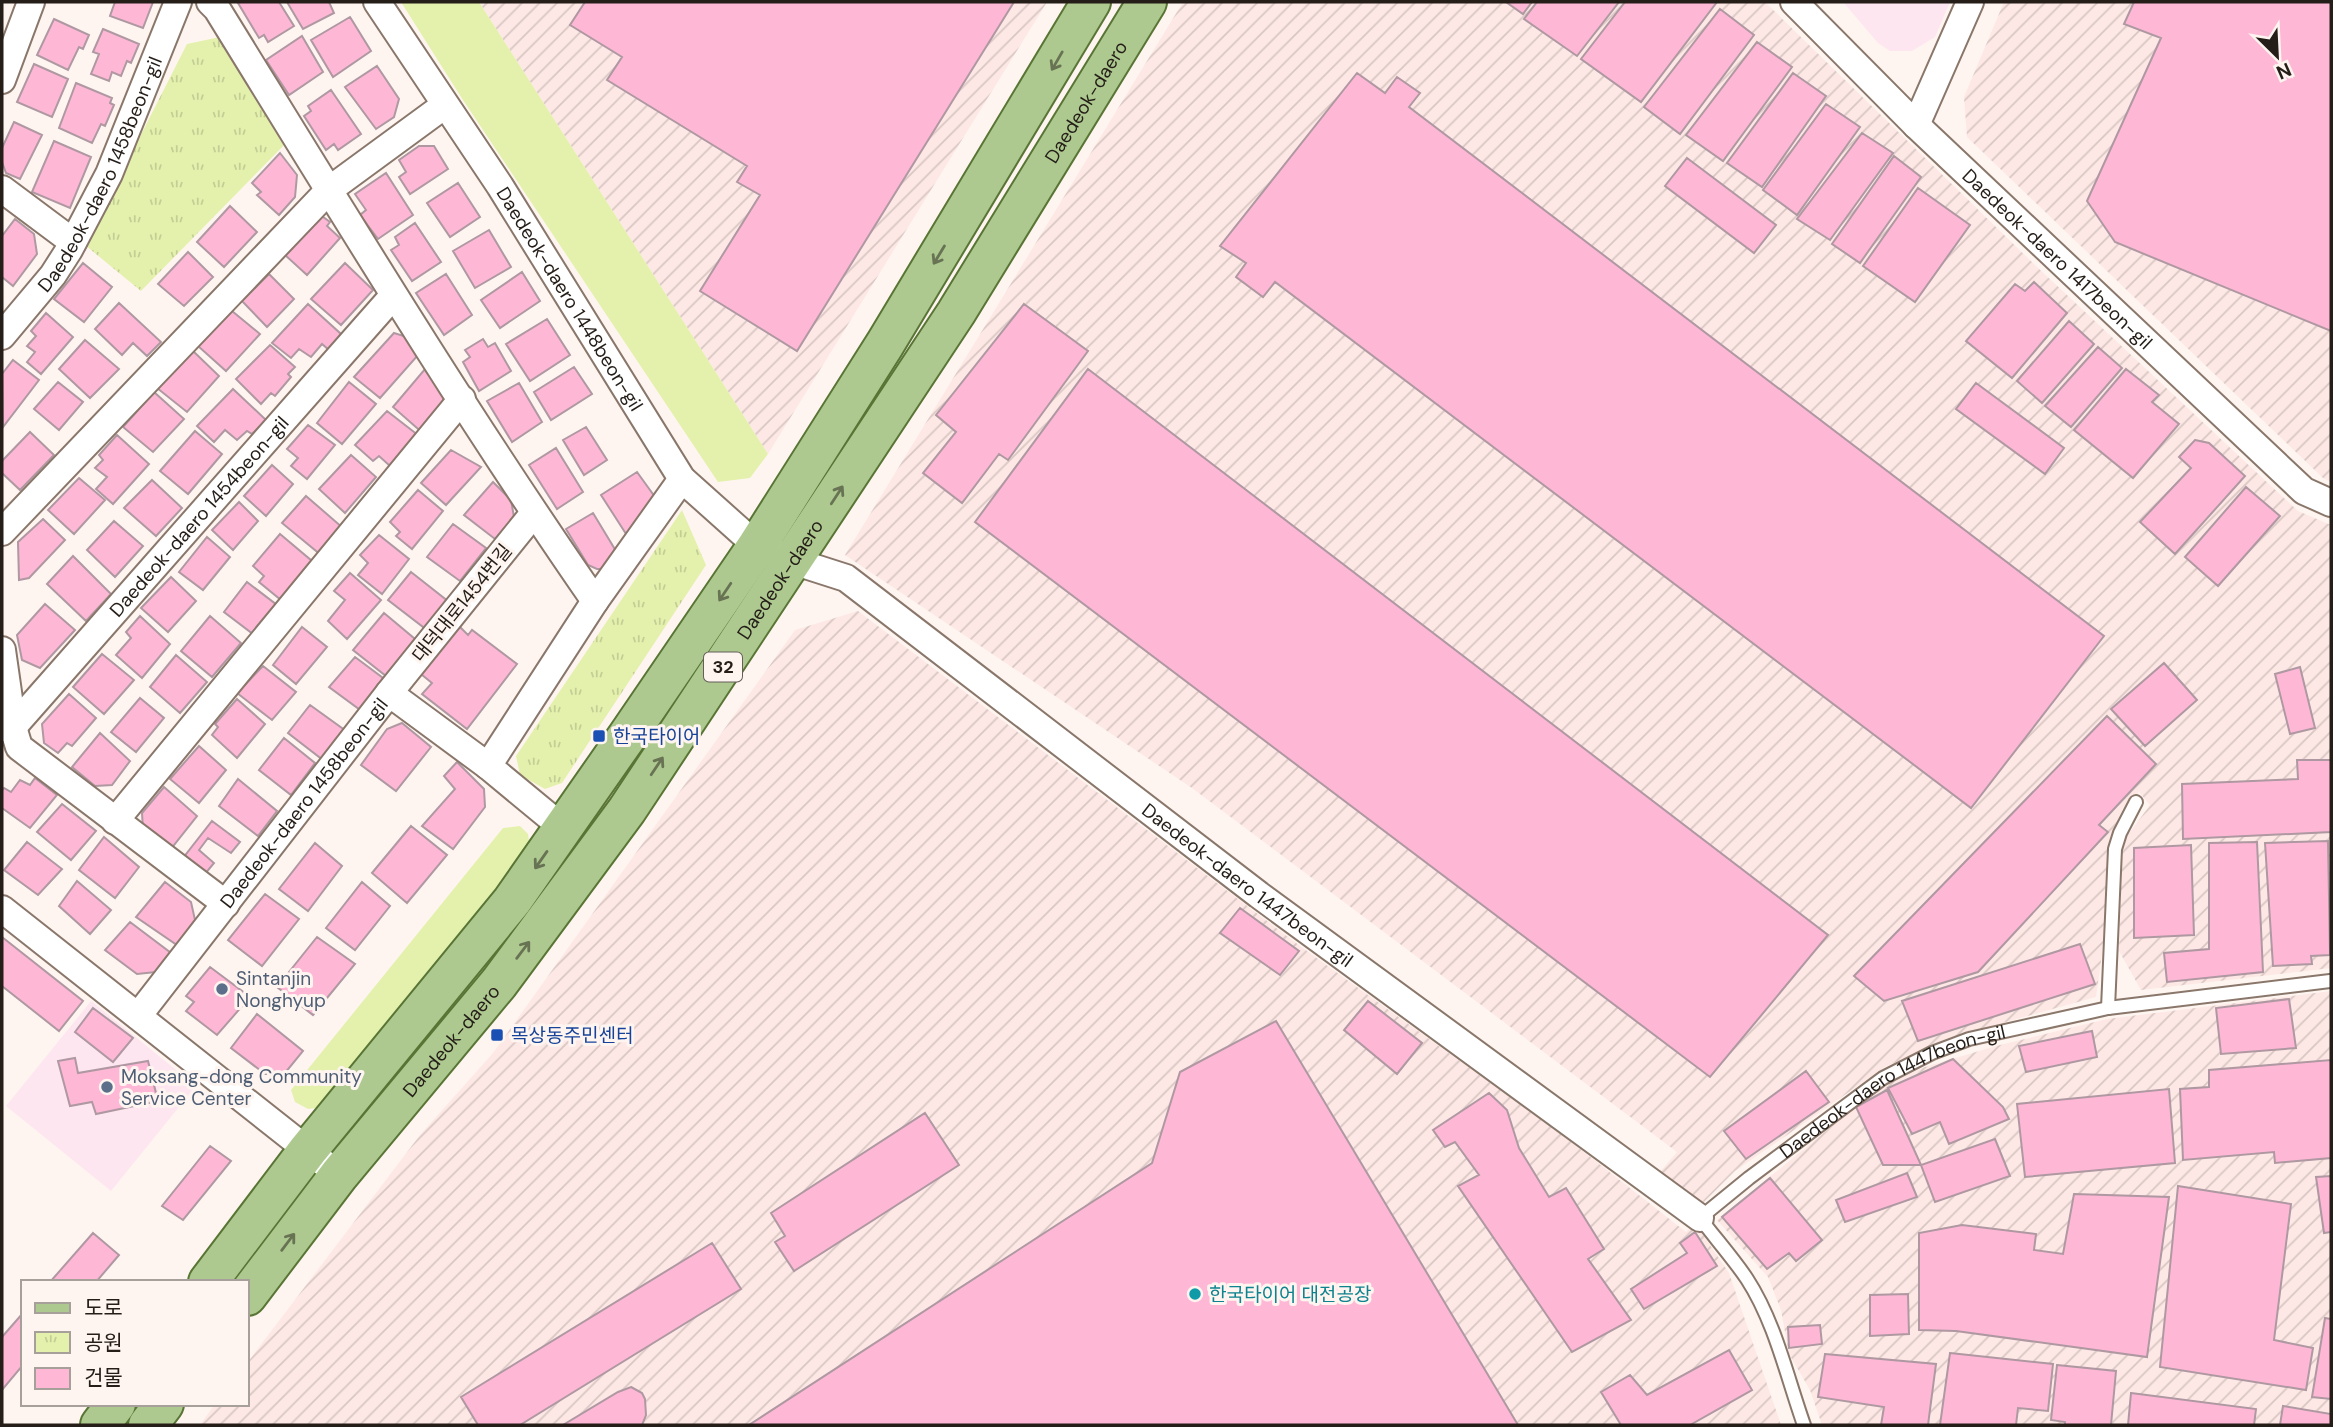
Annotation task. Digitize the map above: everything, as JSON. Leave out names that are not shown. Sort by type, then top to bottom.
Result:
[{"type":"main road","name":"Daedeok-daero","points":[[210,1280],[308,1150],[512,901],[757,547],[885,344],[1091,2]]},
{"type":"main road","name":"Daedeok-daero","points":[[248,1295],[339,1175],[499,983],[627,810],[956,313],[1147,2]]},
{"type":"main road","points":[[100,1425],[114,1406]]},
{"type":"main road","points":[[148,1425],[162,1406]]},
{"type":"street","points":[[2,80],[31,2]]},
{"type":"street","name":"Daedeok-daero 1458beon-gil","points":[[2,336],[53,275],[109,174],[178,2]]},
{"type":"street","points":[[210,2],[393,296],[534,513],[595,601]]},
{"type":"street","name":"Daedeok-daero 1448beon-gil","points":[[377,2],[500,187],[682,479],[757,547],[793,561]]},
{"type":"street","name":"Daedeok-daero 1417beon-gil","points":[[1794,2],[1916,125],[2304,491],[2331,503]]},
{"type":"street","points":[[1916,125],[1970,2]]},
{"type":"street","points":[[2,532],[329,190],[445,105]]},
{"type":"street","points":[[2,190],[73,242]]},
{"type":"street","name":"Daedeok-daero 1454beon-gil","points":[[7,727],[393,296]]},
{"type":"street","points":[[115,821],[463,400]]},
{"type":"street","points":[[488,766],[595,601],[682,479]]},
{"type":"street","name":"대덕대로1454번길","points":[[389,693],[534,513]]},
{"type":"street","name":"Daedeok-daero 1447beon-gil","points":[[793,561],[846,579],[1259,895],[1700,1219]]},
{"type":"street","name":"Daedeok-daero 1458beon-gil","points":[[2,650],[7,727],[19,747],[226,904],[389,693],[488,766],[563,828]]},
{"type":"street","points":[[138,1016],[226,904]]},
{"type":"street","points":[[2,909],[339,1175]]},
{"type":"lane","points":[[2108,1008],[2115,849],[2136,802]]},
{"type":"lane","name":"Daedeok-daero 1447beon-gil","points":[[1804,1425],[1771,1331],[1747,1279],[1700,1219],[1749,1178],[1883,1078],[1932,1053],[1969,1039],[2108,1008],[2330,981]]},
{"type":"shaded area","points":[[479,2],[1047,2],[768,454]]},
{"type":"shaded area","points":[[1183,2],[1765,2],[2036,266],[2298,511],[2331,525],[2331,968],[2141,990],[2119,951],[2122,843],[2150,805],[2139,792],[2123,808],[2108,850],[2104,940],[2096,997],[1948,1038],[1885,1067],[1735,1171],[1704,1202],[1685,1194],[1660,1172],[1677,1152],[1192,788],[845,555]]},
{"type":"shaded area","points":[[1843,2],[1950,2],[1935,37],[1912,51],[1890,51],[1878,43]]},
{"type":"shaded area","points":[[2004,2],[2331,2],[2331,482],[2323,478],[1967,137],[1964,97]]},
{"type":"shaded area","points":[[858,611],[1300,946],[1561,1134],[1686,1232],[1695,1223],[1729,1273],[1781,1425],[200,1425],[214,1406],[248,1406],[248,1362],[420,1135],[493,1053],[795,630]]},
{"type":"shaded area","points":[[2331,991],[2331,1425],[1822,1425],[1810,1390],[1789,1354],[1781,1310],[1768,1277],[1717,1220],[1881,1086],[1925,1067],[1996,1046],[2107,1019]]},
{"type":"shaded area","points":[[91,1001],[196,1086],[111,1191],[6,1106]]},
{"type":"green space","points":[[401,2],[479,2],[768,454],[750,478],[718,482],[461,97]]},
{"type":"green space","points":[[220,37],[289,140],[141,291],[85,245],[187,44]]},
{"type":"green space","points":[[682,510],[706,565],[562,783],[545,789],[520,775],[516,756]]},
{"type":"green space","points":[[520,826],[528,834],[530,848],[324,1107],[308,1109],[295,1102],[291,1090],[503,828]]},
{"type":"building","points":[[115,2],[153,2],[143,28],[110,16]]},
{"type":"building","points":[[279,2],[294,26],[268,42],[264,35],[259,38],[238,3]]},
{"type":"building","points":[[287,2],[329,2],[334,13],[303,29]]},
{"type":"building","points":[[585,2],[1014,2],[797,351],[700,291],[760,195],[737,182],[747,166],[607,80],[622,57],[570,25]]},
{"type":"building","points":[[1506,2],[1532,2],[1523,14]]},
{"type":"building","points":[[1537,2],[1619,2],[1577,56],[1524,19]]},
{"type":"building","points":[[1625,2],[1717,2],[1641,102],[1581,59]]},
{"type":"building","points":[[2134,2],[2331,2],[2331,331],[2115,242],[2087,201],[2161,38],[2124,24]]},
{"type":"building","points":[[1720,9],[1754,35],[1680,134],[1644,107]]},
{"type":"building","points":[[350,17],[371,51],[333,77],[311,40]]},
{"type":"building","points":[[54,19],[89,35],[83,49],[79,47],[68,70],[37,55]]},
{"type":"building","points":[[103,29],[139,44],[131,63],[127,61],[121,76],[112,72],[109,81],[91,74],[99,54],[93,52]]},
{"type":"building","points":[[302,36],[323,72],[289,95],[266,60]]},
{"type":"building","points":[[1757,42],[1792,67],[1723,161],[1686,135]]},
{"type":"building","points":[[34,64],[68,79],[52,117],[17,102]]},
{"type":"building","points":[[377,66],[399,99],[394,117],[376,129],[345,87]]},
{"type":"building","points":[[1357,73],[1385,93],[1397,77],[1420,93],[1409,107],[2104,636],[1971,808],[1275,282],[1263,297],[1236,277],[1246,263],[1220,246]]},
{"type":"building","points":[[1793,73],[1826,96],[1762,187],[1727,163]]},
{"type":"building","points":[[76,83],[112,98],[110,103],[114,105],[105,126],[101,124],[92,143],[59,128]]},
{"type":"building","points":[[331,90],[361,134],[338,150],[334,144],[326,150],[304,116],[311,111],[308,106]]},
{"type":"building","points":[[1826,104],[1860,127],[1797,215],[1763,190]]},
{"type":"building","points":[[14,122],[42,135],[20,179],[6,173],[2,162],[2,148]]},
{"type":"building","points":[[1862,133],[1893,153],[1830,240],[1797,219]]},
{"type":"building","points":[[54,141],[91,157],[70,208],[32,192]]},
{"type":"building","points":[[419,146],[434,146],[448,169],[410,194],[399,177],[406,172],[399,160]]},
{"type":"building","points":[[280,153],[297,175],[295,197],[279,215],[257,195],[261,192],[252,183]]},
{"type":"building","points":[[1894,156],[1921,177],[1860,263],[1832,244]]},
{"type":"building","points":[[1687,158],[1776,225],[1754,253],[1665,186]]},
{"type":"building","points":[[386,173],[413,215],[378,239],[360,215],[366,210],[355,194]]},
{"type":"building","points":[[458,183],[480,217],[450,237],[427,203]]},
{"type":"building","points":[[1918,188],[1970,225],[1915,302],[1863,266]]},
{"type":"building","points":[[230,206],[257,232],[224,267],[197,242]]},
{"type":"building","points":[[319,214],[330,222],[327,226],[340,238],[307,275],[285,255]]},
{"type":"building","points":[[15,219],[34,234],[37,254],[13,286],[2,277],[2,236]]},
{"type":"building","points":[[415,223],[441,262],[412,281],[391,250],[399,245],[395,237]]},
{"type":"building","points":[[489,230],[511,267],[475,288],[453,251]]},
{"type":"building","points":[[188,252],[213,277],[184,306],[158,284]]},
{"type":"building","points":[[83,263],[112,287],[84,322],[54,299]]},
{"type":"building","points":[[345,263],[373,290],[341,325],[311,299]]},
{"type":"building","points":[[522,272],[540,301],[500,328],[481,300]]},
{"type":"building","points":[[269,274],[294,299],[267,327],[242,301]]},
{"type":"building","points":[[446,274],[472,315],[444,335],[416,293]]},
{"type":"building","points":[[2034,282],[2067,313],[2012,378],[1966,341],[2015,284],[2025,291]]},
{"type":"building","points":[[119,303],[161,342],[147,356],[133,343],[122,355],[95,329]]},
{"type":"building","points":[[308,304],[341,334],[329,350],[322,344],[311,357],[299,349],[291,358],[272,343]]},
{"type":"building","points":[[1024,304],[1088,351],[1008,460],[999,454],[962,503],[923,473],[956,432],[936,415]]},
{"type":"building","points":[[232,311],[260,334],[226,371],[198,346]]},
{"type":"building","points":[[46,313],[73,337],[41,374],[27,362],[35,352],[27,346],[36,336],[31,331]]},
{"type":"building","points":[[547,319],[570,355],[530,381],[506,344]]},
{"type":"building","points":[[2069,321],[2094,344],[2042,403],[2017,381]]},
{"type":"building","points":[[394,333],[407,337],[419,354],[380,398],[354,377]]},
{"type":"building","points":[[483,339],[488,347],[495,343],[511,371],[479,391],[463,362],[470,357],[465,350]]},
{"type":"building","points":[[85,340],[119,369],[90,398],[59,369]]},
{"type":"building","points":[[270,345],[295,367],[288,374],[291,377],[275,396],[271,393],[261,404],[236,379]]},
{"type":"building","points":[[2098,347],[2122,368],[2071,427],[2045,406]]},
{"type":"building","points":[[193,351],[219,376],[187,412],[157,388]]},
{"type":"building","points":[[13,360],[39,380],[3,427],[2,374]]},
{"type":"building","points":[[574,367],[592,394],[551,420],[534,392]]},
{"type":"building","points":[[425,369],[442,391],[445,410],[425,435],[393,407]]},
{"type":"building","points":[[1088,369],[1828,935],[1710,1077],[975,522]]},
{"type":"building","points":[[2126,369],[2159,395],[2152,402],[2179,424],[2133,478],[2074,430]]},
{"type":"building","points":[[58,382],[83,402],[59,430],[34,409]]},
{"type":"building","points":[[349,382],[376,404],[342,444],[317,423]]},
{"type":"building","points":[[519,383],[542,422],[512,442],[487,401]]},
{"type":"building","points":[[1976,383],[2064,448],[2045,474],[1956,409]]},
{"type":"building","points":[[233,389],[266,420],[252,434],[247,431],[237,440],[225,430],[214,442],[197,426]]},
{"type":"building","points":[[154,392],[184,419],[153,452],[123,427]]},
{"type":"building","points":[[387,411],[423,439],[390,466],[379,456],[373,461],[355,445]]},
{"type":"building","points":[[308,425],[335,445],[307,479],[291,466],[298,458],[287,449]]},
{"type":"building","points":[[586,427],[607,460],[584,475],[563,440]]},
{"type":"building","points":[[195,431],[222,454],[188,494],[160,471]]},
{"type":"building","points":[[30,432],[54,455],[20,490],[2,473],[2,461]]},
{"type":"building","points":[[117,435],[149,464],[113,504],[96,489],[107,477],[95,468],[103,460],[99,455]]},
{"type":"building","points":[[2195,440],[2209,443],[2245,476],[2175,554],[2140,522],[2191,468],[2179,457]]},
{"type":"building","points":[[556,448],[583,492],[557,509],[529,465]]},
{"type":"building","points":[[451,450],[481,467],[446,505],[421,483]]},
{"type":"building","points":[[351,455],[376,477],[345,513],[319,489]]},
{"type":"building","points":[[272,465],[293,484],[266,516],[244,496]]},
{"type":"building","points":[[637,472],[655,497],[628,537],[601,495]]},
{"type":"building","points":[[79,478],[105,500],[74,534],[48,510]]},
{"type":"building","points":[[152,480],[182,508],[156,536],[124,508]]},
{"type":"building","points":[[493,482],[511,500],[514,517],[495,539],[464,515]]},
{"type":"building","points":[[2246,487],[2280,516],[2218,586],[2185,557]]},
{"type":"building","points":[[418,490],[443,511],[412,549],[396,536],[400,532],[390,522]]},
{"type":"building","points":[[306,496],[343,528],[321,555],[282,523]]},
{"type":"building","points":[[239,502],[258,521],[233,550],[212,530]]},
{"type":"building","points":[[593,513],[619,556],[610,569],[597,569],[588,565],[566,529]]},
{"type":"building","points":[[43,519],[65,540],[29,578],[19,580],[18,542]]},
{"type":"building","points":[[114,521],[143,546],[115,577],[87,550]]},
{"type":"building","points":[[453,524],[486,548],[460,581],[427,557]]},
{"type":"building","points":[[280,534],[312,561],[281,600],[259,582],[264,576],[253,566]]},
{"type":"building","points":[[379,535],[409,559],[382,594],[358,575],[368,563],[360,555]]},
{"type":"building","points":[[207,537],[230,557],[203,590],[179,572]]},
{"type":"building","points":[[73,556],[111,594],[86,621],[47,584]]},
{"type":"building","points":[[411,572],[449,602],[427,630],[388,600]]},
{"type":"building","points":[[350,573],[381,600],[347,639],[328,621],[345,600],[334,591]]},
{"type":"building","points":[[171,577],[196,601],[168,632],[141,608]]},
{"type":"building","points":[[247,582],[277,605],[253,634],[224,612]]},
{"type":"building","points":[[45,604],[75,630],[40,668],[22,660],[17,635]]},
{"type":"building","points":[[384,613],[415,639],[386,676],[353,650]]},
{"type":"building","points":[[140,616],[170,644],[142,678],[116,655],[131,638],[126,632]]},
{"type":"building","points":[[210,616],[241,643],[212,677],[181,651]]},
{"type":"building","points":[[458,625],[468,635],[472,630],[517,664],[467,729],[422,694],[432,683],[421,674]]},
{"type":"building","points":[[302,627],[327,647],[296,684],[273,665]]},
{"type":"building","points":[[102,654],[134,680],[104,714],[73,687]]},
{"type":"building","points":[[176,655],[207,682],[180,713],[150,687]]},
{"type":"building","points":[[355,657],[387,681],[363,712],[329,687]]},
{"type":"building","points":[[2164,663],[2197,700],[2145,746],[2111,709]]},
{"type":"building","points":[[263,666],[296,692],[272,720],[237,693]]},
{"type":"building","points":[[2300,667],[2315,728],[2290,734],[2275,674]]},
{"type":"building","points":[[69,694],[96,718],[72,746],[67,743],[58,753],[44,743],[42,724]]},
{"type":"building","points":[[140,698],[164,718],[136,752],[111,732]]},
{"type":"building","points":[[237,699],[265,724],[237,758],[212,735],[218,727],[215,724]]},
{"type":"building","points":[[310,705],[346,731],[323,760],[288,733]]},
{"type":"building","points":[[2107,716],[2156,764],[2099,825],[2108,832],[1978,972],[1884,1001],[1854,976]]},
{"type":"building","points":[[402,723],[431,747],[396,791],[361,765],[387,729]]},
{"type":"building","points":[[100,733],[130,761],[112,785],[95,786],[72,767]]},
{"type":"building","points":[[284,738],[315,763],[291,795],[259,770]]},
{"type":"building","points":[[199,746],[226,770],[199,803],[170,779]]},
{"type":"building","points":[[2297,760],[2331,760],[2331,832],[2183,839],[2182,784],[2298,779]]},
{"type":"building","points":[[457,762],[484,789],[485,807],[453,849],[422,826],[455,789],[444,776]]},
{"type":"building","points":[[35,778],[57,795],[30,828],[2,808],[2,790],[4,788],[11,792],[20,780],[30,785]]},
{"type":"building","points":[[238,779],[277,811],[258,836],[219,806]]},
{"type":"building","points":[[164,787],[197,816],[170,850],[143,829],[142,813]]},
{"type":"building","points":[[62,804],[96,831],[71,860],[37,832]]},
{"type":"building","points":[[212,821],[240,842],[231,853],[208,838],[199,850],[214,863],[205,874],[183,858]]},
{"type":"building","points":[[411,826],[447,855],[407,903],[372,873]]},
{"type":"building","points":[[104,837],[139,867],[115,898],[79,870]]},
{"type":"building","points":[[2328,841],[2330,955],[2311,956],[2312,964],[2273,966],[2265,843]]},
{"type":"building","points":[[27,842],[62,869],[38,895],[4,870]]},
{"type":"building","points":[[2257,842],[2263,972],[2167,982],[2164,953],[2209,949],[2209,843]]},
{"type":"building","points":[[315,843],[342,866],[308,911],[279,889]]},
{"type":"building","points":[[2191,845],[2194,935],[2134,938],[2134,848]]},
{"type":"building","points":[[77,881],[111,910],[90,934],[59,906]]},
{"type":"building","points":[[165,882],[191,902],[195,920],[177,945],[136,917]]},
{"type":"building","points":[[362,882],[390,906],[355,950],[326,928]]},
{"type":"building","points":[[265,894],[299,919],[262,966],[228,940]]},
{"type":"building","points":[[1240,908],[1299,951],[1280,975],[1220,933]]},
{"type":"building","points":[[130,922],[171,953],[156,972],[137,974],[105,950]]},
{"type":"building","points":[[2,937],[83,1001],[59,1031],[2,986]]},
{"type":"building","points":[[317,937],[355,964],[313,1015],[277,987]]},
{"type":"building","points":[[2080,944],[2095,984],[1918,1041],[1902,1001]]},
{"type":"building","points":[[210,967],[250,997],[217,1035],[186,1011],[194,1002],[186,996]]},
{"type":"building","points":[[2289,999],[2296,1048],[2221,1054],[2216,1008]]},
{"type":"building","points":[[1368,1001],[1422,1043],[1397,1074],[1344,1030]]},
{"type":"building","points":[[93,1008],[133,1038],[113,1062],[75,1032]]},
{"type":"building","points":[[257,1014],[303,1051],[285,1073],[265,1074],[231,1048]]},
{"type":"building","name":"한국타이어 대전공장","points":[[1276,1021],[1518,1425],[749,1425],[1152,1163],[1180,1072]]},
{"type":"building","points":[[2092,1031],[2097,1057],[2026,1072],[2019,1046]]},
{"type":"building","points":[[75,1058],[78,1073],[148,1061],[158,1101],[96,1114],[92,1102],[70,1106],[58,1061]]},
{"type":"building","points":[[1953,1059],[2003,1107],[2009,1119],[1949,1144],[1940,1122],[1912,1134],[1888,1088]]},
{"type":"building","points":[[2331,1060],[2331,1158],[2275,1163],[2274,1152],[2183,1160],[2180,1089],[2209,1087],[2209,1070]]},
{"type":"building","points":[[1806,1071],[1829,1102],[1746,1159],[1724,1131]]},
{"type":"building","points":[[2169,1089],[2175,1163],[2025,1177],[2017,1104]]},
{"type":"building","points":[[1887,1090],[1921,1165],[1883,1165],[1856,1107]]},
{"type":"building","points":[[1489,1093],[1507,1110],[1519,1148],[1549,1197],[1566,1188],[1604,1249],[1588,1259],[1631,1320],[1572,1352],[1458,1186],[1479,1175],[1455,1142],[1445,1147],[1433,1130]]},
{"type":"building","points":[[925,1113],[959,1165],[794,1271],[775,1242],[785,1236],[771,1213]]},
{"type":"building","points":[[1995,1139],[2010,1176],[1935,1202],[1921,1165]]},
{"type":"building","points":[[210,1146],[231,1161],[183,1220],[162,1206]]},
{"type":"building","points":[[1907,1173],[1917,1197],[1845,1222],[1836,1200]]},
{"type":"building","points":[[2331,1176],[2331,1232],[2324,1233],[2316,1177]]},
{"type":"building","points":[[1770,1178],[1822,1240],[1796,1261],[1789,1253],[1767,1269],[1722,1217]]},
{"type":"building","points":[[2178,1186],[2291,1204],[2274,1340],[2313,1348],[2306,1390],[2160,1367]]},
{"type":"building","points":[[2074,1194],[2169,1197],[2147,1357],[1956,1331],[1919,1330],[1919,1233],[1962,1225],[2036,1234],[2034,1250],[2063,1254]]},
{"type":"building","points":[[1695,1232],[1717,1266],[1644,1309],[1631,1289],[1687,1253],[1680,1243]]},
{"type":"building","points":[[93,1233],[119,1255],[98,1280],[52,1280]]},
{"type":"building","points":[[712,1243],[741,1289],[520,1425],[478,1425],[461,1397]]},
{"type":"building","points":[[1908,1294],[1909,1334],[1870,1336],[1870,1295]]},
{"type":"building","points":[[21,1315],[21,1367],[2,1390],[2,1337]]},
{"type":"building","points":[[2325,1318],[2331,1319],[2331,1399],[2312,1397]]},
{"type":"building","points":[[1820,1325],[1822,1344],[1789,1348],[1788,1327]]},
{"type":"building","points":[[1729,1350],[1752,1390],[1690,1425],[1621,1425],[1601,1392],[1630,1375],[1647,1395]]},
{"type":"building","points":[[1950,1353],[2053,1364],[2048,1411],[2018,1408],[2016,1425],[1940,1425]]},
{"type":"building","points":[[1825,1354],[1936,1364],[1928,1425],[1881,1425],[1884,1407],[1818,1397]]},
{"type":"building","points":[[2057,1365],[2116,1371],[2111,1425],[2065,1425],[2065,1422],[2051,1420]]},
{"type":"building","points":[[631,1387],[642,1393],[645,1399],[646,1415],[642,1425],[563,1425],[618,1392]]},
{"type":"building","points":[[2131,1393],[2256,1409],[2254,1425],[2128,1425]]},
{"type":"building","points":[[2283,1406],[2331,1414],[2331,1425],[2280,1425]]},
{"type":"place","name":"한국타이어","points":[[599,736]]},
{"type":"place","name":"Sintanjin Nonghyup","points":[[222,989]]},
{"type":"place","name":"목상동주민센터","points":[[497,1035]]},
{"type":"place","name":"Moksang-dong Community Service Center","points":[[107,1087]]},
{"type":"place","name":"한국타이어 대전공장","points":[[1195,1294]]}]
